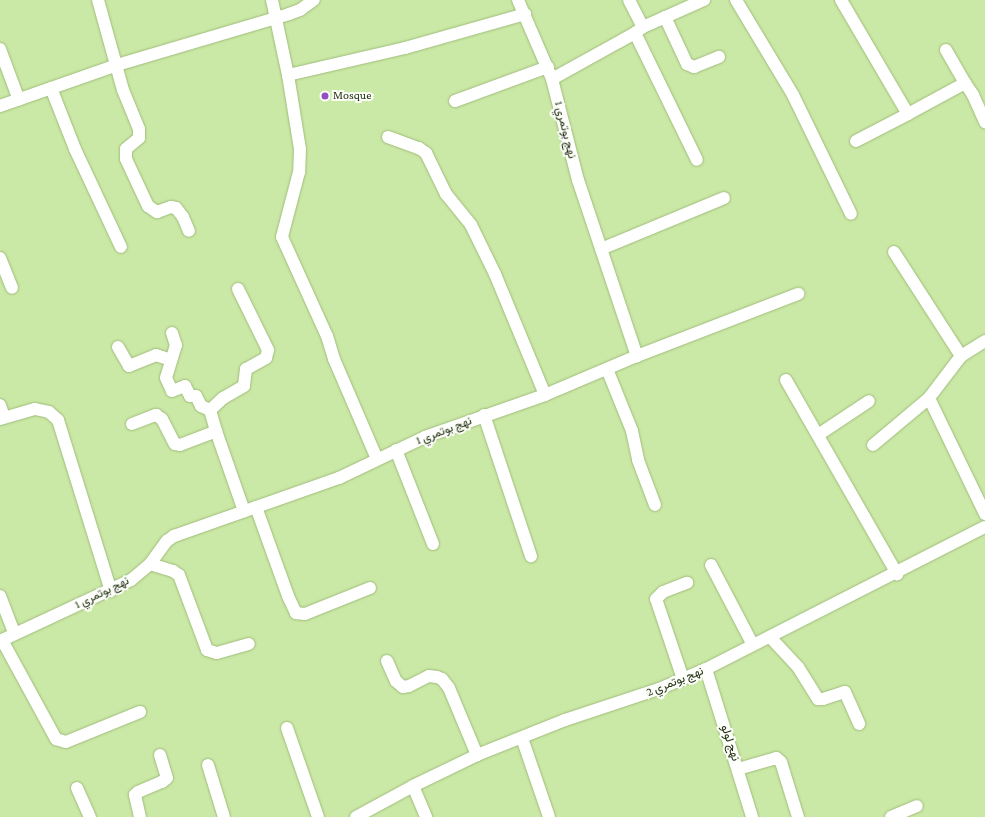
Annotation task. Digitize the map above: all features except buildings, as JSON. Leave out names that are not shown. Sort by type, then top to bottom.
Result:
[{"type":"street","points":[[98,0],[123,90],[139,129],[139,138],[127,148],[125,152],[130,169],[148,206],[157,212],[176,208],[183,217],[188,231]]},
{"type":"street","points":[[272,0],[288,76],[300,149],[299,172],[282,237],[327,336],[334,358],[376,459]]},
{"type":"street","points":[[0,106],[117,65],[300,10],[314,0]]},
{"type":"street","name":"نهج بوتمري 1","points":[[1,640],[111,591],[131,580],[150,564],[167,541],[174,536],[339,478],[376,459],[425,437],[484,415],[545,395],[637,356],[578,180],[548,67],[518,0]]},
{"type":"street","points":[[629,0],[639,30],[697,160]]},
{"type":"street","points":[[552,79],[639,30],[704,0]]},
{"type":"street","points":[[736,0],[793,95],[851,214]]},
{"type":"street","points":[[841,0],[908,114]]},
{"type":"street","points":[[288,76],[405,48],[525,14]]},
{"type":"street","points":[[665,17],[687,64],[694,67],[719,57]]},
{"type":"street","points":[[0,48],[19,100]]},
{"type":"street","points":[[946,50],[973,94],[985,122]]},
{"type":"street","points":[[455,101],[548,67]]},
{"type":"street","points":[[856,141],[965,83]]},
{"type":"street","points":[[51,88],[75,149],[121,246]]},
{"type":"street","points":[[388,137],[419,148],[426,153],[446,194],[471,225],[495,274],[545,395]]},
{"type":"street","points":[[602,249],[724,198]]},
{"type":"street","points":[[894,252],[961,356]]},
{"type":"street","points":[[0,258],[12,288]]},
{"type":"street","points":[[210,410],[223,398],[244,386],[246,369],[266,358],[268,350],[238,289]]},
{"type":"street","points":[[637,356],[798,294]]},
{"type":"street","points":[[172,333],[176,345],[166,378],[172,391],[185,386],[190,396],[196,396],[201,406],[210,410]]},
{"type":"street","points":[[873,445],[929,398],[961,356],[985,341]]},
{"type":"street","points":[[118,347],[129,366],[156,355],[171,360]]},
{"type":"street","points":[[607,369],[632,431],[638,460],[655,505]]},
{"type":"street","points":[[786,380],[898,574]]},
{"type":"street","points":[[929,398],[985,514]]},
{"type":"street","points":[[818,435],[869,401]]},
{"type":"street","points":[[0,405],[2,418],[35,409],[49,412],[58,420],[111,591]]},
{"type":"street","points":[[210,410],[244,511]]},
{"type":"street","points":[[132,424],[156,415],[162,418],[175,444],[180,445],[216,431]]},
{"type":"street","points":[[484,415],[531,556]]},
{"type":"street","points":[[396,450],[433,544]]},
{"type":"street","points":[[256,507],[288,596],[296,613],[304,614],[370,588]]},
{"type":"street","name":"نهج بوتمري 2","points":[[356,817],[413,786],[478,755],[564,720],[659,689],[706,669],[898,574],[985,527]]},
{"type":"street","points":[[150,564],[174,571],[179,575],[207,650],[217,653],[249,644]]},
{"type":"street","points":[[711,564],[753,645]]},
{"type":"street","points":[[683,679],[656,599],[663,592],[687,583]]},
{"type":"street","points":[[0,596],[14,633]]},
{"type":"street","points":[[770,637],[798,668],[818,698],[823,699],[845,692],[859,724]]},
{"type":"street","points":[[1,640],[56,739],[66,742],[140,712]]},
{"type":"street","points":[[386,661],[396,681],[403,687],[409,686],[429,676],[442,679],[449,688],[478,755]]},
{"type":"street","name":"نهج لولو","points":[[706,669],[752,817]]},
{"type":"street","points":[[287,728],[318,817]]},
{"type":"street","points":[[522,738],[549,817]]},
{"type":"street","points":[[140,817],[135,795],[138,792],[162,782],[167,778],[160,755]]},
{"type":"street","points":[[738,769],[776,758],[781,762],[798,817]]},
{"type":"street","points":[[208,765],[224,817]]},
{"type":"street","points":[[413,786],[426,817]]},
{"type":"street","points":[[77,788],[90,817]]},
{"type":"street","points":[[891,817],[917,806]]},
{"type":"place","name":"Mosque","points":[[325,96]]}]
